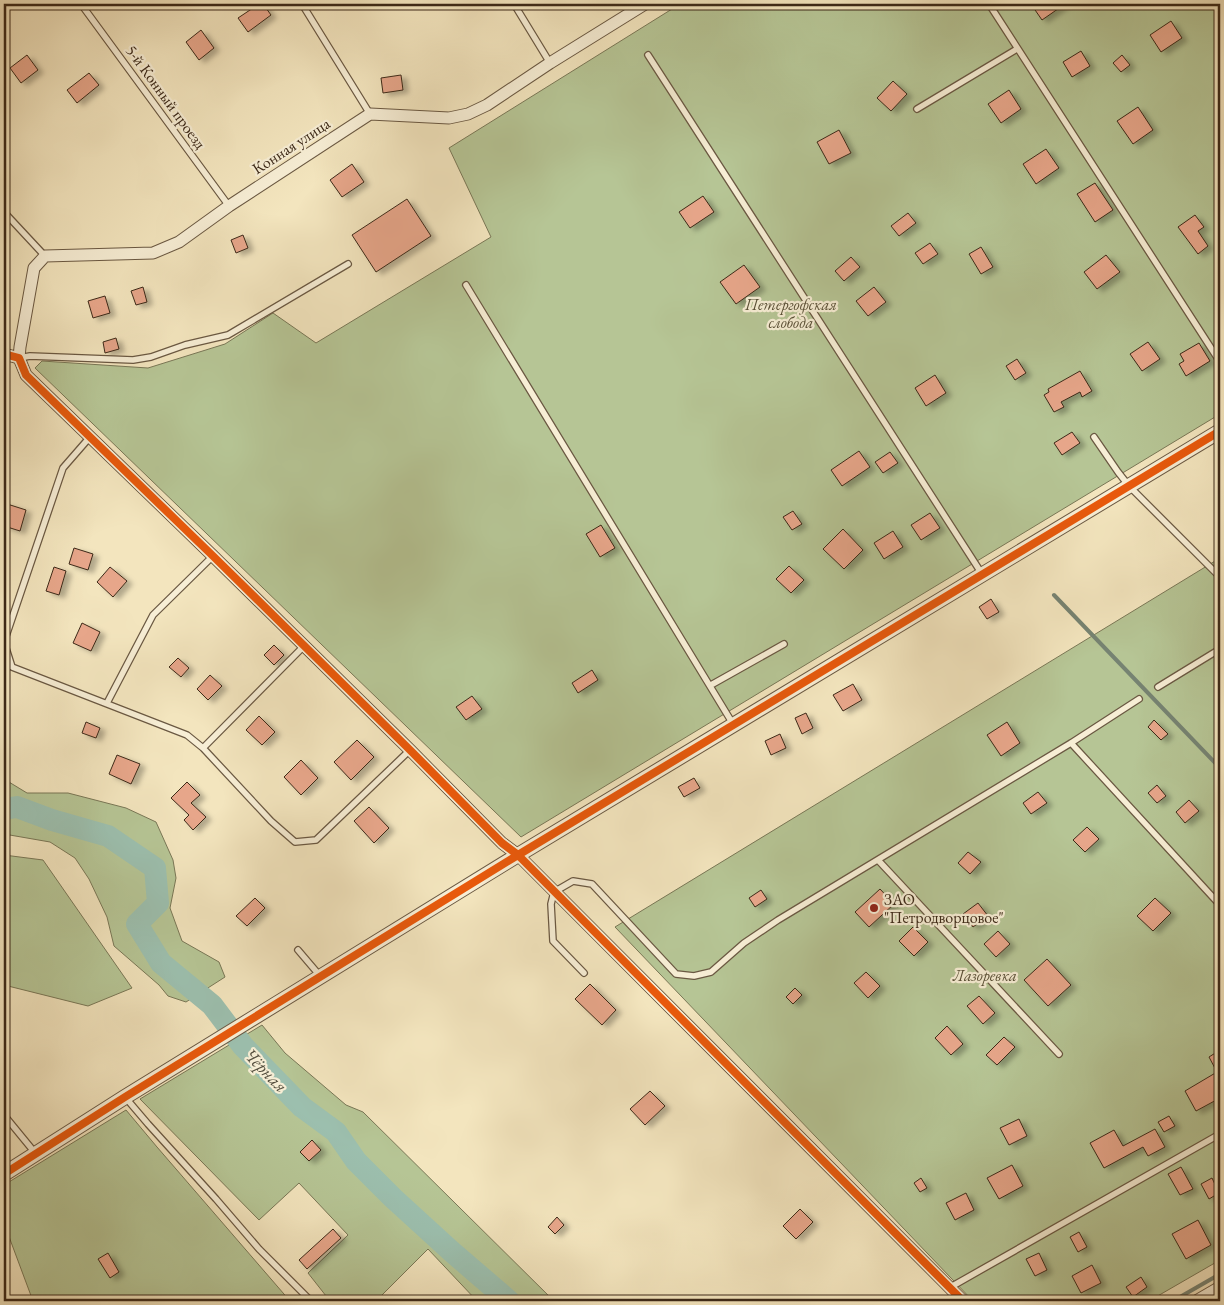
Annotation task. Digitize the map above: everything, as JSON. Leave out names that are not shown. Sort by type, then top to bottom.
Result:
[{"type":"street","points":[[370,114],[449,118],[468,114],[487,105],[645,4]]},
{"type":"street","name":"Конная улица","points":[[45,256],[153,253],[179,242],[229,206],[370,114]]},
{"type":"street","points":[[45,256],[34,268],[20,347],[19,358],[26,375],[213,556],[502,843],[518,855],[962,1301]]},
{"type":"street","points":[[4,354],[19,358]]},
{"type":"street","points":[[4,1174],[518,855],[1220,431]]},
{"type":"street","points":[[1196,1301],[1220,1287]]},
{"type":"lane","name":"5-й Конный проезд","points":[[81,4],[229,206]]},
{"type":"lane","points":[[302,4],[370,114]]},
{"type":"lane","points":[[514,4],[550,63]]},
{"type":"lane","points":[[989,4],[1220,362]]},
{"type":"lane","points":[[917,109],[1018,49]]},
{"type":"lane","points":[[648,55],[982,574]]},
{"type":"lane","points":[[4,212],[45,256]]},
{"type":"lane","points":[[19,358],[30,356],[133,360],[151,357],[185,345],[228,335],[348,264]]},
{"type":"lane","points":[[466,284],[733,724]]},
{"type":"lane","points":[[90,437],[63,468],[4,642],[12,667],[187,735],[204,748],[271,821],[295,842],[316,840],[410,750]]},
{"type":"lane","points":[[1094,437],[1129,486],[1220,577]]},
{"type":"lane","points":[[106,703],[153,615],[213,556]]},
{"type":"lane","points":[[711,685],[784,644]]},
{"type":"lane","points":[[204,748],[304,646]]},
{"type":"lane","points":[[1158,687],[1220,649]]},
{"type":"lane","points":[[584,973],[553,940],[551,904],[554,892],[573,881],[592,884],[676,974],[694,976],[711,972],[744,943],[778,920],[1072,743],[1139,699]]},
{"type":"lane","points":[[1072,743],[1220,905]]},
{"type":"lane","points":[[878,860],[1059,1054]]},
{"type":"lane","points":[[298,950],[322,977]]},
{"type":"lane","points":[[126,1097],[259,1249],[311,1301]]},
{"type":"lane","points":[[4,1115],[36,1154]]},
{"type":"lane","points":[[949,1288],[1220,1134]]},
{"type":"green space","name":"Петергофская слобода","points":[[680,4],[1220,4],[1220,414],[521,837],[35,368],[42,361],[148,368],[225,344],[273,313],[316,343],[491,237],[449,148]]},
{"type":"green space","name":"Лазоревка","points":[[1220,558],[1220,1260],[1149,1301],[973,1301],[615,927]]},
{"type":"green space","points":[[4,779],[27,793],[68,793],[126,808],[156,822],[173,860],[176,878],[170,908],[182,941],[219,962],[225,977],[186,1002],[168,996],[159,985],[114,946],[107,917],[89,879],[75,858],[50,842],[4,834]]},
{"type":"green space","points":[[4,855],[43,860],[132,988],[88,1006],[4,985]]},
{"type":"green space","points":[[262,1025],[285,1053],[346,1105],[363,1112],[554,1301],[477,1301],[428,1249],[376,1301],[330,1301],[308,1273],[348,1235],[299,1183],[259,1220],[140,1099]]},
{"type":"green space","points":[[126,1110],[290,1301],[33,1301],[8,1234],[4,1235],[4,1185]]},
{"type":"building","points":[[259,4],[263,4],[271,15],[248,32],[238,18]]},
{"type":"building","points":[[1038,4],[1065,4],[1042,20],[1033,7]]},
{"type":"building","points":[[1171,21],[1182,38],[1161,52],[1150,35]]},
{"type":"building","points":[[201,30],[214,48],[199,60],[186,42]]},
{"type":"building","points":[[1081,51],[1090,66],[1072,77],[1063,62]]},
{"type":"building","points":[[27,55],[38,70],[21,83],[10,68]]},
{"type":"building","points":[[1122,55],[1130,65],[1121,72],[1113,63]]},
{"type":"building","points":[[89,73],[99,85],[77,103],[67,90]]},
{"type":"building","points":[[401,75],[403,90],[383,93],[381,78]]},
{"type":"building","points":[[893,81],[907,94],[891,111],[877,98]]},
{"type":"building","points":[[1009,90],[1021,109],[1001,123],[988,104]]},
{"type":"building","points":[[1138,107],[1153,130],[1133,144],[1117,121]]},
{"type":"building","points":[[839,130],[851,153],[829,164],[817,142]]},
{"type":"building","points":[[1046,149],[1059,168],[1036,184],[1023,164]]},
{"type":"building","points":[[352,164],[364,182],[342,197],[330,180]]},
{"type":"building","points":[[1095,183],[1113,210],[1095,222],[1077,194]]},
{"type":"building","points":[[703,196],[714,212],[690,228],[679,212]]},
{"type":"building","points":[[407,199],[431,236],[376,272],[352,235]]},
{"type":"building","points":[[908,213],[916,223],[899,236],[891,226]]},
{"type":"building","points":[[1195,215],[1204,227],[1198,231],[1208,246],[1198,254],[1178,227]]},
{"type":"building","points":[[243,235],[248,248],[236,253],[231,240]]},
{"type":"building","points":[[930,243],[938,254],[923,264],[915,253]]},
{"type":"building","points":[[981,247],[993,267],[981,274],[969,254]]},
{"type":"building","points":[[1106,255],[1120,272],[1097,289],[1084,272]]},
{"type":"building","points":[[851,257],[860,267],[844,281],[835,271]]},
{"type":"building","points":[[744,265],[760,287],[736,304],[720,282]]},
{"type":"building","points":[[143,287],[147,302],[136,305],[131,291]]},
{"type":"building","points":[[874,287],[886,302],[868,316],[856,301]]},
{"type":"building","points":[[105,296],[110,313],[93,318],[88,301]]},
{"type":"building","points":[[116,338],[119,349],[105,353],[103,342]]},
{"type":"building","points":[[1148,342],[1160,359],[1142,371],[1130,354]]},
{"type":"building","points":[[1199,343],[1210,361],[1186,376],[1179,364],[1184,361],[1180,354]]},
{"type":"building","points":[[1017,359],[1026,373],[1015,380],[1006,366]]},
{"type":"building","points":[[1080,371],[1092,391],[1082,397],[1080,392],[1061,402],[1064,407],[1054,412],[1044,395],[1049,392],[1048,389]]},
{"type":"building","points":[[935,375],[946,393],[926,406],[915,388]]},
{"type":"building","points":[[1072,432],[1080,443],[1062,455],[1054,443]]},
{"type":"building","points":[[859,451],[870,467],[842,486],[831,470]]},
{"type":"building","points":[[890,452],[898,463],[883,473],[875,462]]},
{"type":"building","points":[[4,503],[26,510],[20,531],[4,526]]},
{"type":"building","points":[[793,511],[802,524],[792,530],[783,517]]},
{"type":"building","points":[[930,513],[940,528],[921,540],[911,525]]},
{"type":"building","points":[[601,525],[615,548],[600,557],[586,534]]},
{"type":"building","points":[[843,529],[863,550],[844,569],[823,549]]},
{"type":"building","points":[[893,531],[903,547],[884,559],[874,543]]},
{"type":"building","points":[[74,548],[93,554],[88,570],[69,564]]},
{"type":"building","points":[[789,566],[804,580],[791,593],[776,579]]},
{"type":"building","points":[[54,567],[66,571],[59,595],[46,591]]},
{"type":"building","points":[[110,567],[127,581],[113,597],[97,582]]},
{"type":"building","points":[[991,599],[999,612],[987,619],[979,607]]},
{"type":"building","points":[[82,623],[100,632],[91,651],[73,643]]},
{"type":"building","points":[[274,645],[284,655],[274,665],[264,655]]},
{"type":"building","points":[[178,658],[189,668],[181,677],[169,667]]},
{"type":"building","points":[[592,670],[598,680],[578,693],[572,683]]},
{"type":"building","points":[[210,675],[222,686],[208,700],[197,689]]},
{"type":"building","points":[[853,684],[862,700],[843,711],[833,695]]},
{"type":"building","points":[[472,696],[482,709],[466,720],[456,707]]},
{"type":"building","points":[[806,713],[813,728],[802,734],[795,718]]},
{"type":"building","points":[[259,716],[275,732],[262,745],[246,730]]},
{"type":"building","points":[[1154,720],[1168,734],[1161,740],[1148,727]]},
{"type":"building","points":[[86,722],[100,728],[96,738],[82,733]]},
{"type":"building","points":[[1007,722],[1020,743],[1001,756],[987,735]]},
{"type":"building","points":[[780,734],[786,748],[771,755],[765,741]]},
{"type":"building","points":[[357,740],[374,757],[351,780],[334,762]]},
{"type":"building","points":[[117,755],[140,764],[131,784],[109,774]]},
{"type":"building","points":[[301,760],[318,778],[301,795],[284,777]]},
{"type":"building","points":[[694,778],[700,788],[684,797],[678,787]]},
{"type":"building","points":[[187,782],[200,795],[191,803],[206,817],[193,830],[184,820],[189,815],[171,798]]},
{"type":"building","points":[[1157,785],[1166,796],[1157,803],[1148,793]]},
{"type":"building","points":[[1038,792],[1047,803],[1031,814],[1023,803]]},
{"type":"building","points":[[1189,800],[1199,811],[1185,823],[1176,812]]},
{"type":"building","points":[[369,807],[389,828],[374,843],[354,821]]},
{"type":"building","points":[[1087,827],[1099,839],[1085,852],[1073,840]]},
{"type":"building","points":[[968,852],[981,862],[970,874],[958,863]]},
{"type":"building","name":"ЗАО \"Петродворцовое\"","points":[[880,889],[894,904],[869,927],[855,912]]},
{"type":"building","points":[[761,890],[767,899],[755,907],[749,898]]},
{"type":"building","points":[[255,898],[265,908],[247,926],[236,916]]},
{"type":"building","points":[[1155,898],[1171,913],[1153,931],[1137,916]]},
{"type":"building","points":[[978,903],[988,916],[973,927],[963,914]]},
{"type":"building","points":[[913,927],[928,942],[914,956],[899,941]]},
{"type":"building","points":[[998,931],[1010,944],[996,957],[984,944]]},
{"type":"building","points":[[1047,959],[1071,985],[1048,1006],[1024,980]]},
{"type":"building","points":[[866,972],[880,986],[868,998],[854,983]]},
{"type":"building","points":[[590,984],[616,1010],[602,1025],[575,999]]},
{"type":"building","points":[[795,988],[802,995],[793,1004],[786,997]]},
{"type":"building","points":[[979,996],[995,1013],[983,1024],[967,1006]]},
{"type":"building","points":[[947,1026],[963,1044],[951,1055],[935,1038]]},
{"type":"building","points":[[1004,1037],[1015,1047],[997,1065],[986,1055]]},
{"type":"building","points":[[1220,1050],[1220,1098],[1196,1111],[1185,1091],[1217,1072],[1209,1057]]},
{"type":"building","points":[[650,1091],[665,1106],[645,1125],[630,1109]]},
{"type":"building","points":[[1169,1116],[1175,1126],[1164,1132],[1158,1122]]},
{"type":"building","points":[[1019,1119],[1027,1136],[1009,1145],[1000,1128]]},
{"type":"building","points":[[1155,1129],[1165,1147],[1148,1156],[1143,1147],[1104,1168],[1090,1143],[1114,1130],[1123,1146]]},
{"type":"building","points":[[312,1140],[321,1150],[309,1161],[300,1152]]},
{"type":"building","points":[[1012,1165],[1023,1186],[999,1199],[987,1178]]},
{"type":"building","points":[[1181,1167],[1193,1189],[1180,1195],[1168,1174]]},
{"type":"building","points":[[921,1178],[927,1188],[920,1192],[914,1183]]},
{"type":"building","points":[[1212,1178],[1219,1193],[1209,1199],[1201,1184]]},
{"type":"building","points":[[966,1193],[974,1210],[955,1220],[946,1203]]},
{"type":"building","points":[[800,1209],[813,1222],[796,1239],[783,1226]]},
{"type":"building","points":[[557,1217],[564,1225],[555,1234],[548,1227]]},
{"type":"building","points":[[1198,1220],[1211,1245],[1186,1259],[1172,1234]]},
{"type":"building","points":[[333,1229],[341,1238],[307,1269],[299,1260]]},
{"type":"building","points":[[1079,1232],[1087,1247],[1078,1252],[1070,1237]]},
{"type":"building","points":[[108,1253],[119,1272],[110,1278],[98,1259]]},
{"type":"building","points":[[1039,1253],[1047,1270],[1035,1276],[1026,1259]]},
{"type":"building","points":[[1092,1265],[1101,1283],[1081,1293],[1072,1276]]},
{"type":"building","points":[[1141,1277],[1147,1287],[1133,1297],[1126,1287]]},
{"type":"waterway","points":[[1054,595],[1220,768]]},
{"type":"waterway","name":"Чёрная","points":[[4,809],[17,807],[52,820],[108,836],[155,868],[158,903],[137,924],[161,963],[212,1005],[243,1046],[302,1107],[336,1132],[356,1161],[393,1198],[509,1301]]},
{"type":"waterway","points":[[1173,1301],[1220,1274]]},
{"type":"cycle path","points":[[4,354],[19,358],[26,375],[213,556],[502,843],[518,855],[963,1301]]},
{"type":"cycle path","points":[[4,1174],[125,1097],[518,855],[1220,431]]},
{"type":"place","name":"ЗАО \"Петродворцовое\"","points":[[874,908]]}]
